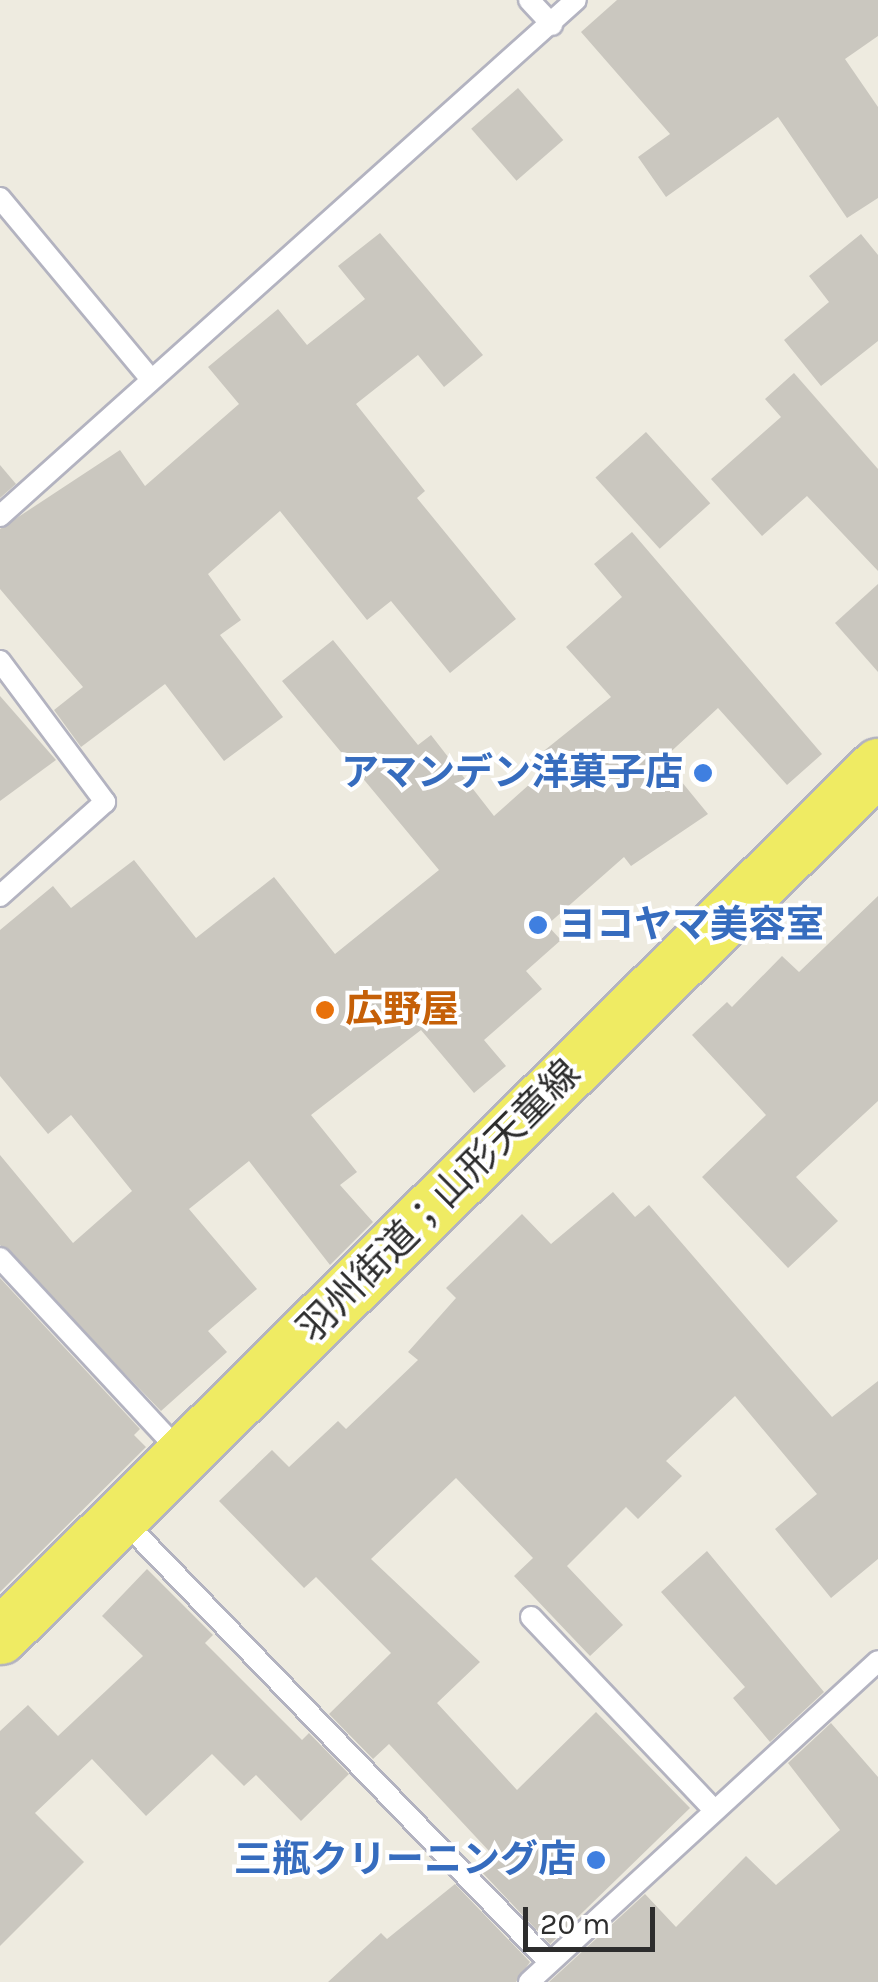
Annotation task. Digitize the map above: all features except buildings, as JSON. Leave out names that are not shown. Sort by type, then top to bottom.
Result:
[{"type":"main road","name":"羽州街道；山形天童線","points":[[0,1636],[878,766]]},
{"type":"lane","points":[[529,0],[552,25]]},
{"type":"lane","points":[[0,516],[576,0]]},
{"type":"lane","points":[[0,198],[150,378]]},
{"type":"lane","points":[[0,661],[105,802],[0,896]]},
{"type":"lane","points":[[0,1258],[183,1456]]},
{"type":"lane","points":[[120,1518],[549,1962]]},
{"type":"lane","points":[[531,1617],[712,1808]]},
{"type":"lane","points":[[528,1982],[712,1808],[878,1660]]},
{"type":"place","name":"アマンデン洋菓子店","points":[[703,773]]},
{"type":"place","name":"ヨコヤマ美容室","points":[[538,925]]},
{"type":"place","name":"広野屋","points":[[325,1010]]},
{"type":"place","name":"三瓶クリーニング店","points":[[596,1860]]}]
